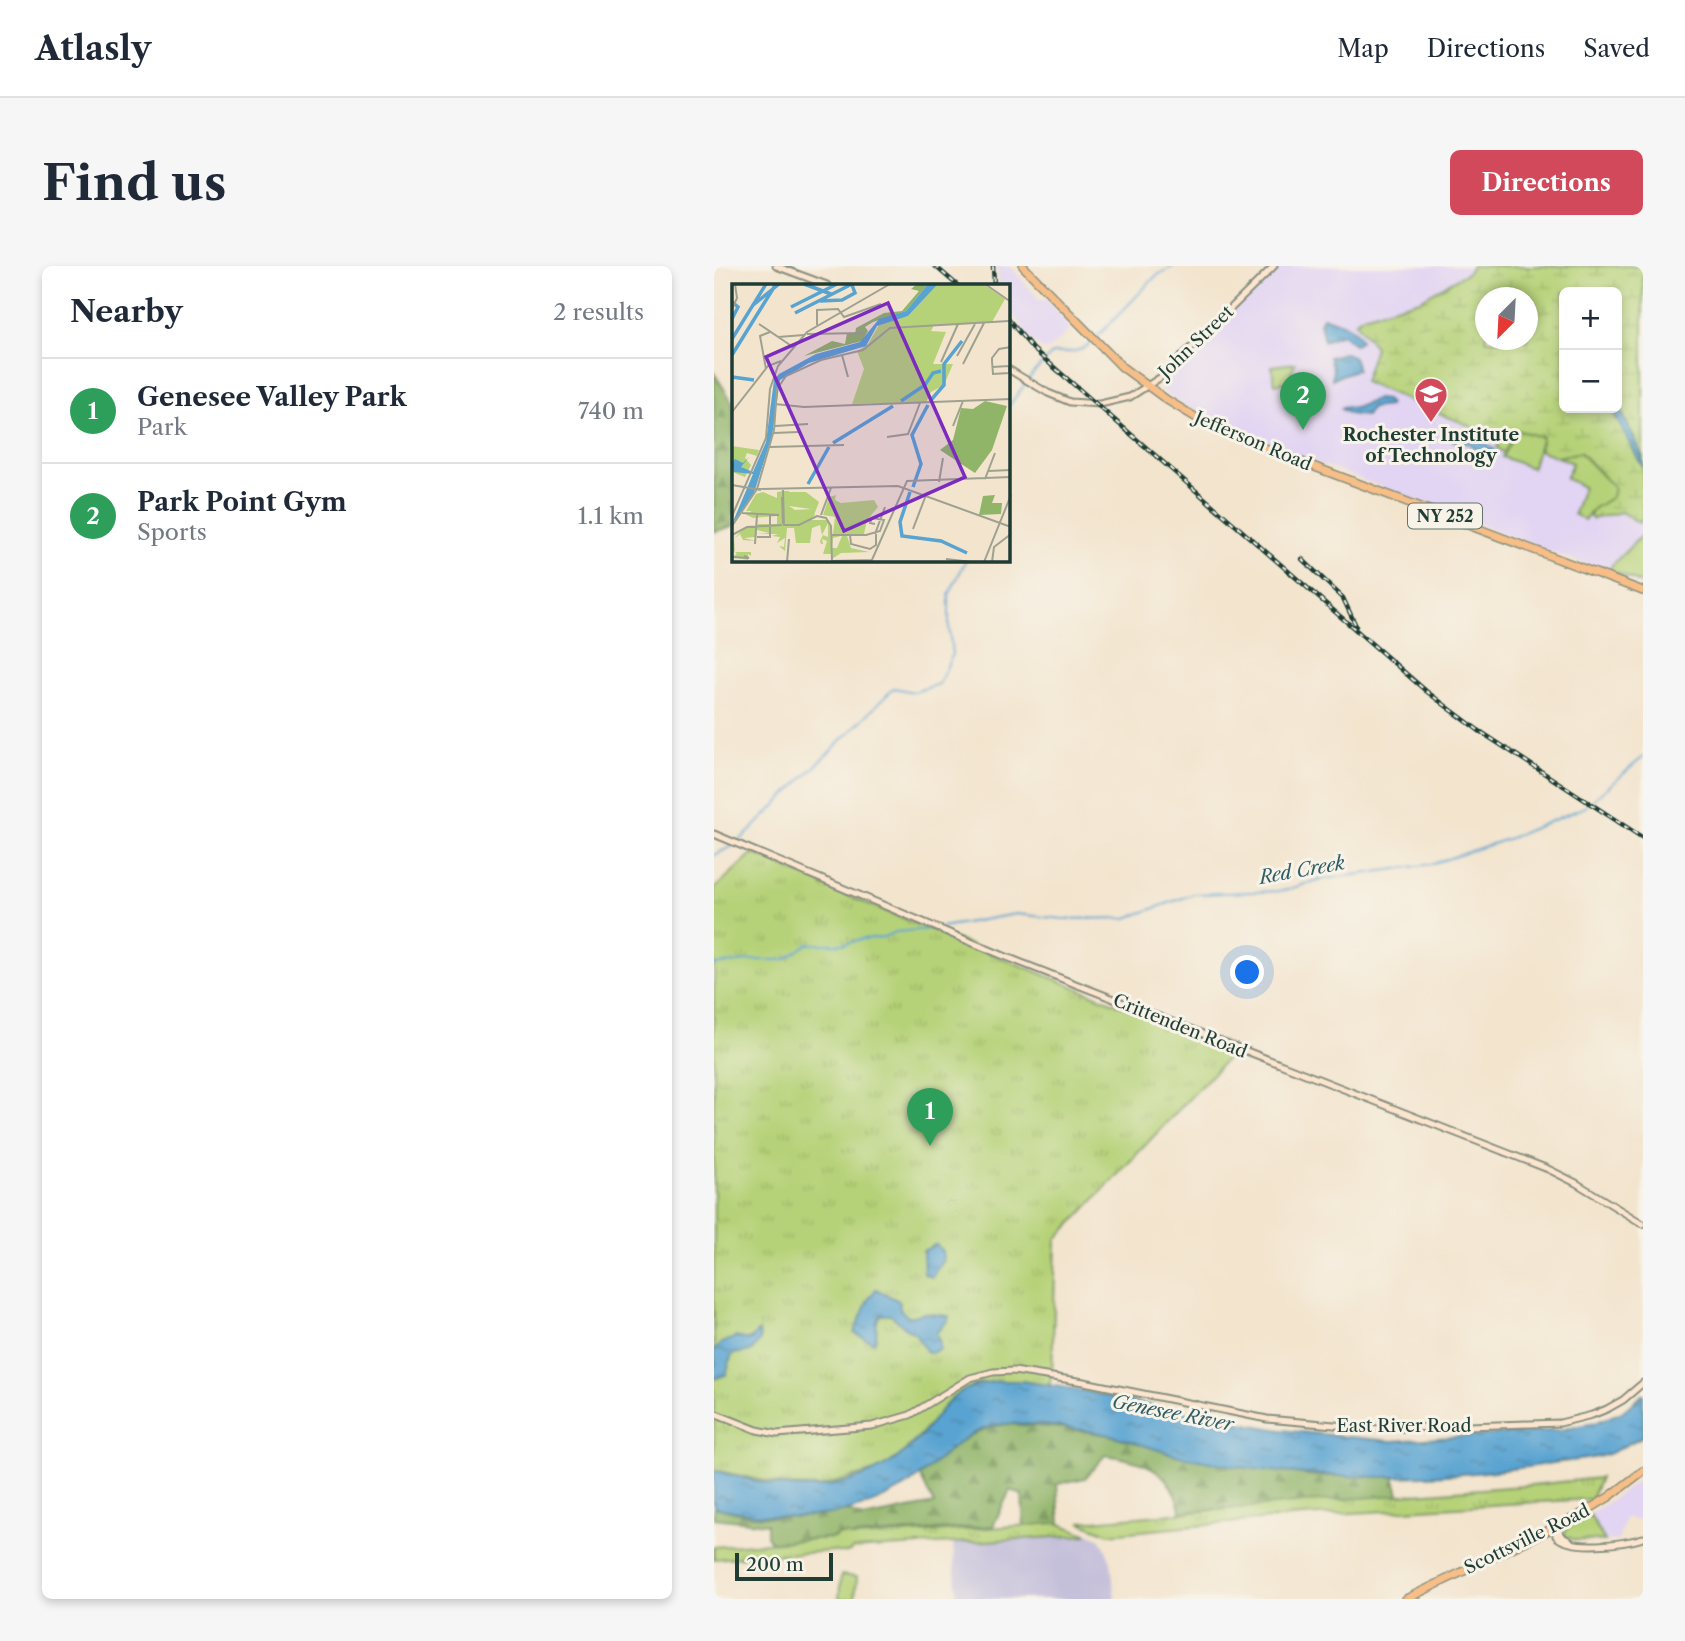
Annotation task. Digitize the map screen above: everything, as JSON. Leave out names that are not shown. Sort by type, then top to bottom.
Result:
[{"type":"main road","name":"Jefferson Road","points":[[1023,266],[1098,344],[1148,387],[1196,418],[1230,435],[1643,591]]},
{"type":"main road","name":"Scottsville Road","points":[[1406,1599],[1599,1504],[1643,1471]]},
{"type":"street","points":[[776,266],[824,284]]},
{"type":"street","name":"John Street","points":[[1148,387],[1274,266]]},
{"type":"street","points":[[1010,370],[1065,400],[1094,405],[1124,399],[1148,387]]},
{"type":"street","name":"Crittenden Road","points":[[714,834],[1035,968],[1548,1169],[1643,1224]]},
{"type":"street","name":"East River Road","points":[[714,1413],[772,1433],[793,1434],[882,1425],[901,1419],[955,1386],[982,1375],[1014,1371],[1052,1376],[1267,1419],[1379,1429],[1560,1423],[1606,1409],[1643,1383]]},
{"type":"street","points":[[1555,1527],[1556,1536],[1565,1543],[1617,1544],[1643,1538]]},
{"type":"shaded area","points":[[997,266],[1010,266],[1040,301],[1045,298],[1066,320],[1070,331],[1048,350],[1042,349],[1022,331],[1023,327],[1010,311],[1010,284],[999,284]]},
{"type":"shaded area","name":"Rochester Institute of Technology","points":[[1279,266],[1643,266],[1643,586],[1239,433],[1184,405],[1161,390],[1162,380]]},
{"type":"shaded area","points":[[1638,1481],[1643,1489],[1641,1518],[1637,1520],[1625,1517],[1618,1541],[1605,1541],[1590,1515]]},
{"type":"shaded area","points":[[1086,1532],[1101,1539],[1111,1561],[1115,1599],[957,1599],[953,1543]]},
{"type":"green space","points":[[1472,266],[1643,266],[1643,519],[1639,523],[1621,512],[1592,519],[1590,516],[1593,509],[1612,497],[1614,488],[1580,452],[1558,457],[1539,450],[1542,437],[1516,430],[1504,453],[1497,448],[1499,438],[1364,382],[1375,347],[1355,322],[1363,316],[1420,300],[1468,272]]},
{"type":"green space","points":[[1295,363],[1291,373],[1297,377],[1297,381],[1275,384],[1272,366]]},
{"type":"green space","points":[[714,373],[732,401],[732,526],[714,532]]},
{"type":"green space","points":[[1516,430],[1542,437],[1532,468],[1502,457]]},
{"type":"green space","points":[[1579,452],[1614,488],[1612,497],[1593,509],[1584,520],[1574,514],[1583,487],[1566,478],[1572,463],[1558,457]]},
{"type":"green space","points":[[1643,534],[1643,584],[1610,570]]},
{"type":"green space","points":[[753,853],[853,898],[1234,1051],[1056,1240],[1052,1375],[1049,1385],[1021,1381],[978,1383],[899,1457],[878,1470],[820,1487],[789,1486],[714,1470],[714,889]]},
{"type":"green space","points":[[1006,1424],[1063,1428],[1114,1436],[1180,1456],[1315,1476],[1394,1476],[1400,1497],[1181,1512],[1171,1486],[1155,1470],[1133,1460],[1105,1455],[1085,1478],[1057,1484],[1060,1524],[1024,1526],[1022,1495],[1010,1490],[993,1526],[771,1542],[767,1536],[767,1524],[714,1518],[714,1507],[751,1516],[818,1516],[848,1511],[863,1518],[934,1504],[920,1476],[959,1442],[980,1431]]},
{"type":"green space","points":[[1600,1478],[1591,1499],[1302,1516],[1109,1534],[1080,1522],[1522,1486]]},
{"type":"green space","points":[[1590,1515],[1605,1541],[1575,1540],[1564,1536],[1566,1528]]},
{"type":"green space","points":[[1058,1523],[1088,1535],[853,1549],[844,1553],[834,1551],[714,1559],[714,1547],[834,1538],[847,1534],[852,1537],[877,1536]]},
{"type":"green space","points":[[841,1575],[857,1577],[855,1599],[839,1599]]},
{"type":"water","points":[[1323,317],[1349,327],[1361,340],[1355,345],[1342,334],[1324,341],[1320,323]]},
{"type":"water","points":[[1345,353],[1354,359],[1357,369],[1332,379],[1333,369],[1329,357]]},
{"type":"water","points":[[1377,399],[1386,400],[1390,404],[1371,408],[1366,416],[1349,414],[1341,409],[1355,408]]},
{"type":"water","points":[[1614,413],[1622,413],[1637,443],[1643,468]]},
{"type":"water","points":[[1449,434],[1475,439],[1494,449],[1493,453],[1491,456],[1485,455],[1470,444],[1454,441]]},
{"type":"water","points":[[936,1244],[942,1251],[943,1260],[932,1277],[924,1274],[923,1251]]},
{"type":"water","points":[[876,1289],[899,1301],[900,1309],[908,1317],[924,1313],[949,1316],[936,1333],[940,1349],[931,1353],[926,1351],[915,1333],[891,1315],[881,1315],[879,1318],[875,1341],[854,1333],[868,1300]]},
{"type":"water","points":[[759,1331],[760,1340],[752,1351],[733,1354],[726,1375],[714,1379],[714,1351],[721,1343],[736,1337],[749,1340]]},
{"type":"water","name":"Genesee River","points":[[999,1381],[1021,1381],[1075,1389],[1281,1430],[1391,1441],[1560,1430],[1597,1422],[1622,1412],[1643,1394],[1643,1436],[1610,1453],[1590,1458],[1462,1474],[1366,1477],[1270,1471],[1224,1465],[1089,1431],[1045,1425],[1004,1424],[979,1430],[969,1436],[898,1491],[848,1510],[795,1517],[768,1516],[714,1507],[714,1470],[794,1487],[820,1487],[845,1482],[893,1461],[912,1445],[957,1394],[968,1388]]},
{"type":"waterway","name":"Red Creek","points":[[1098,336],[1156,276],[1174,266]]},
{"type":"waterway","name":"Red Creek","points":[[1010,404],[1034,372],[1053,353],[1081,349],[1094,340]]},
{"type":"waterway","name":"Red Creek","points":[[714,855],[731,847],[747,834],[894,688],[914,692],[939,684],[952,655],[949,595],[965,562]]},
{"type":"waterway","name":"Red Creek","points":[[942,927],[1016,914],[1063,919],[1127,918],[1194,894],[1283,891],[1318,880],[1432,864],[1510,838],[1585,807],[1643,757]]},
{"type":"waterway","name":"Red Creek","points":[[714,965],[784,960],[808,944],[845,944],[861,939],[881,938],[896,932],[928,929]]},
{"type":"railway","points":[[935,266],[956,284]]},
{"type":"railway","points":[[993,266],[994,284]]},
{"type":"railway","points":[[1010,321],[1033,349],[1426,691],[1478,730],[1643,838]]},
{"type":"railway","points":[[1302,559],[1343,598],[1356,626]]},
{"type":"place","name":"Rochester Institute of Technology","points":[[1431,424]]},
{"type":"place","name":"Park Point Gym","points":[[1303,430]]},
{"type":"place","name":"Genesee Valley Park","points":[[930,1146]]}]
